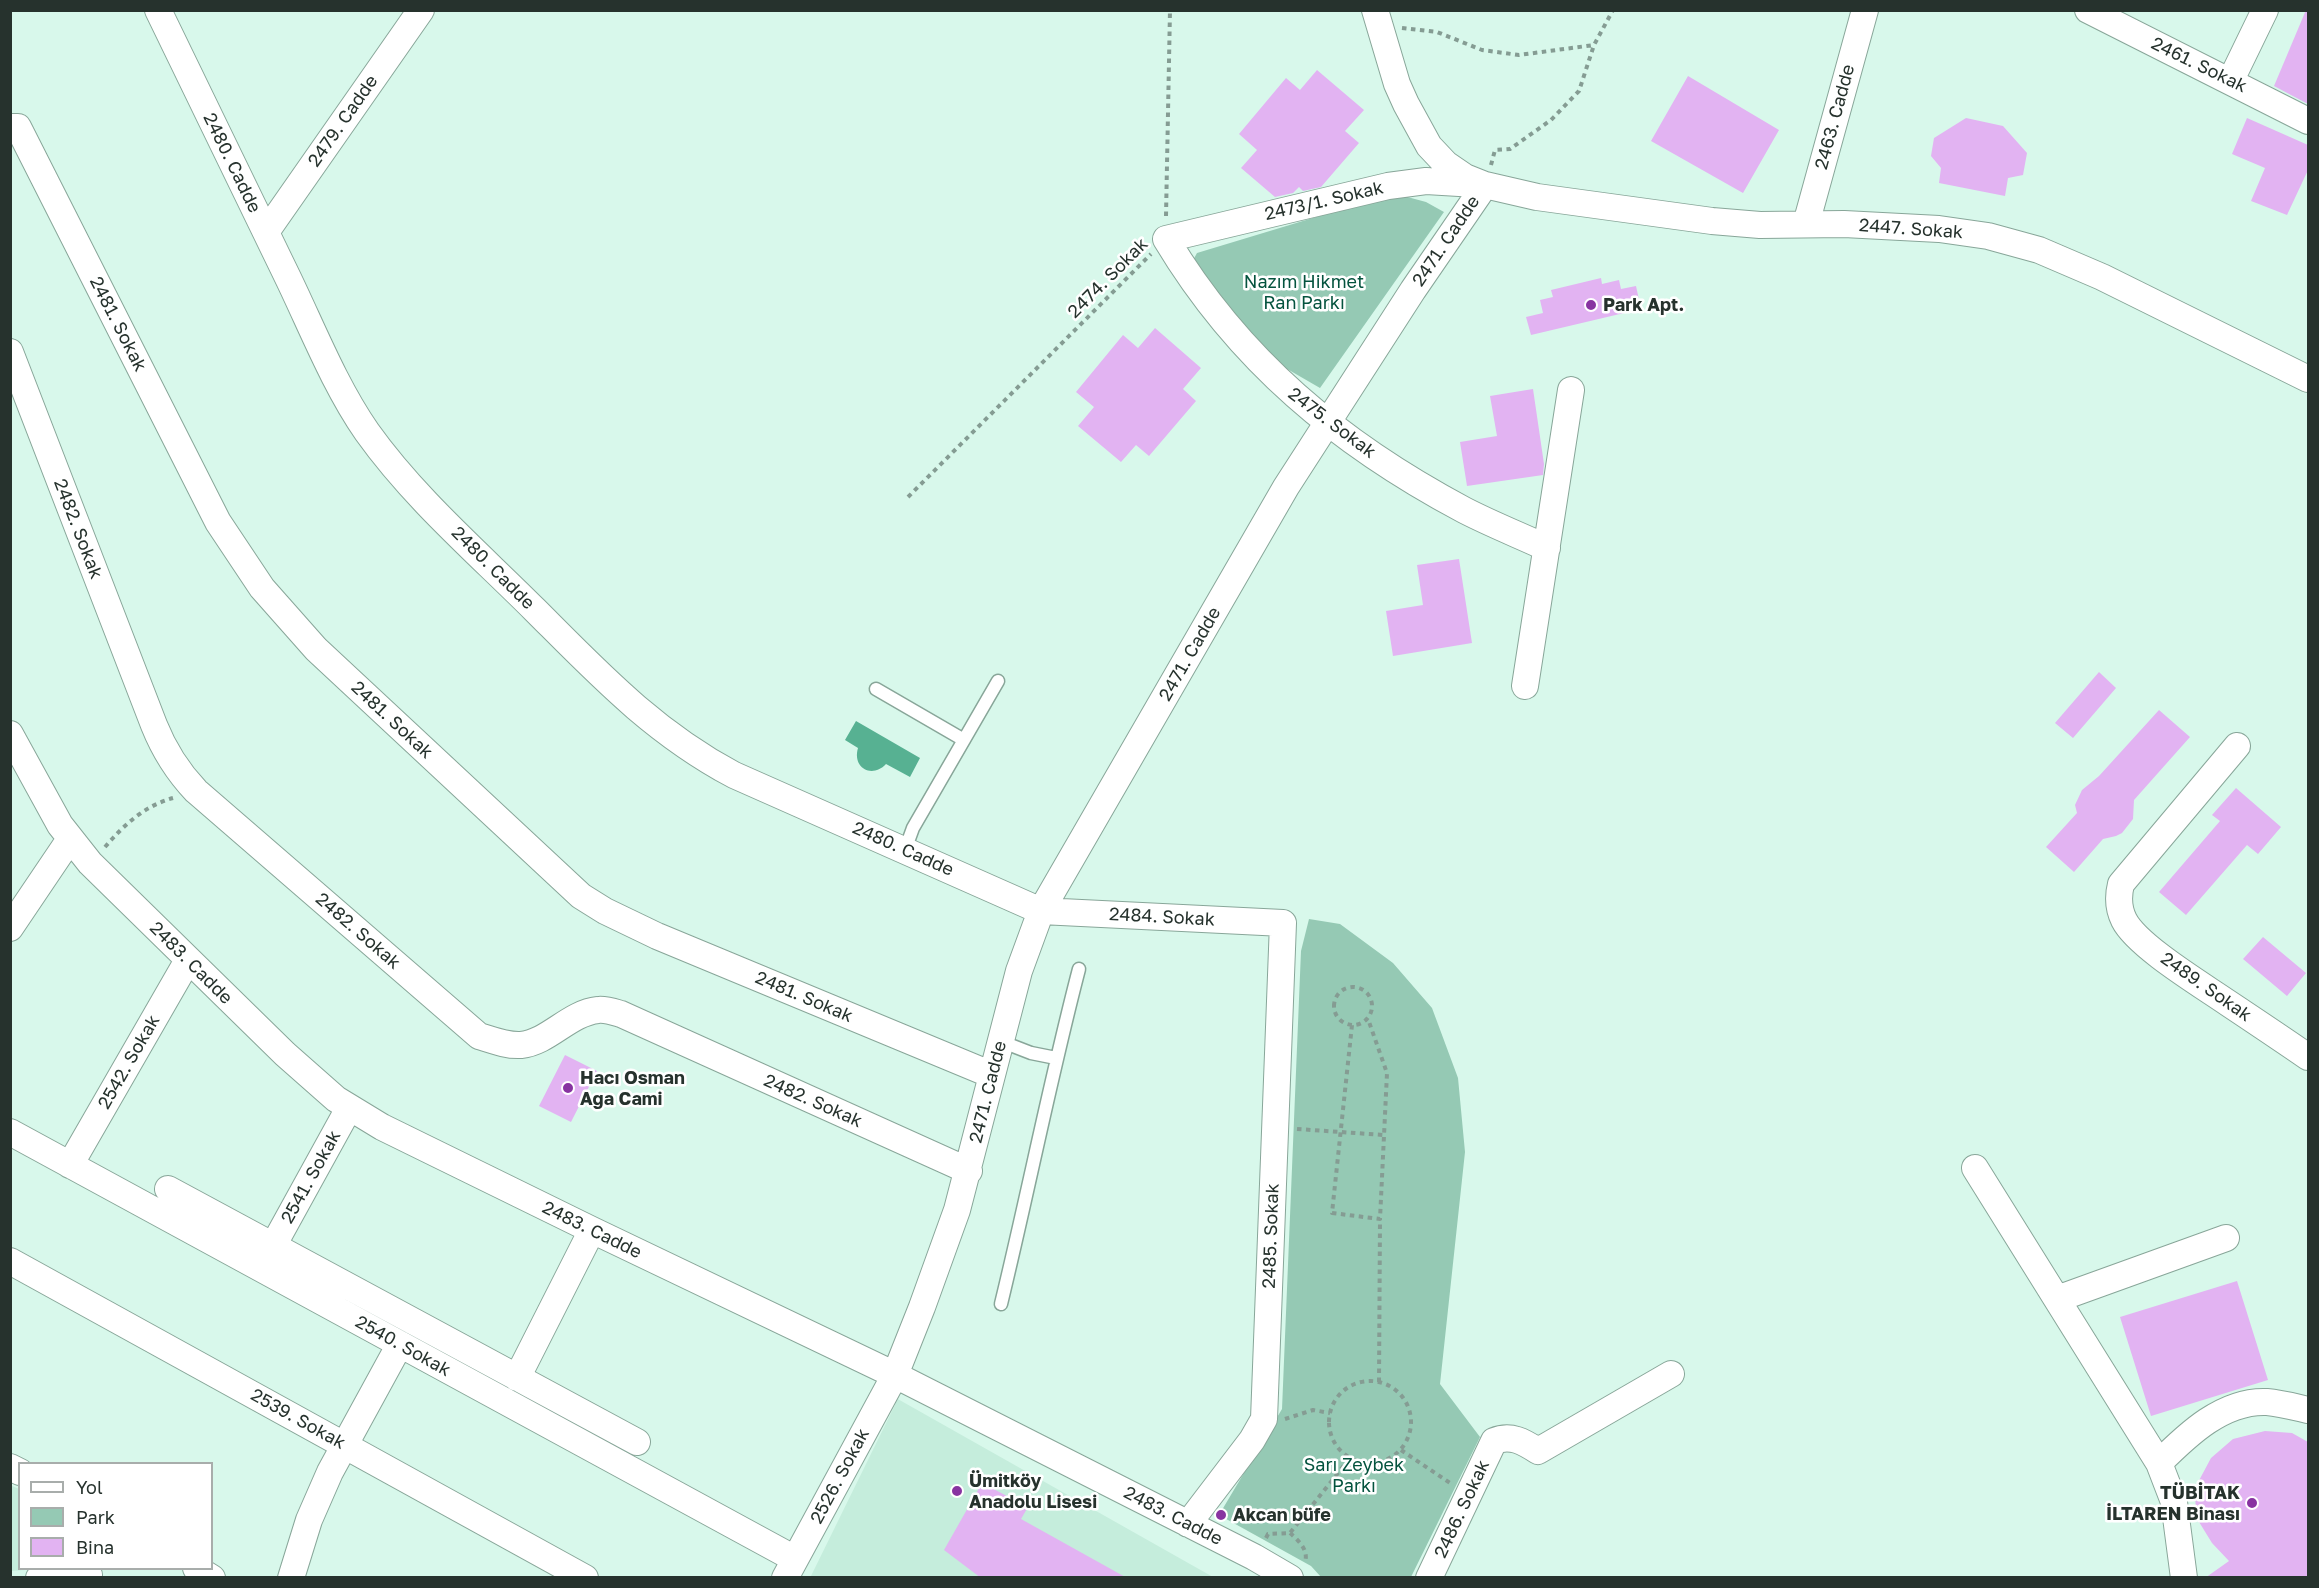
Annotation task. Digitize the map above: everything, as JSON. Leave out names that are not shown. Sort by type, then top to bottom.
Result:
[{"type":"street","name":"2480. Cadde","points":[[158,10],[329,362],[366,431],[431,506],[567,643],[670,737],[734,775],[1041,911]]},
{"type":"street","name":"2479. Cadde","points":[[266,232],[421,10]]},
{"type":"street","name":"2463. Cadde","points":[[1806,224],[1864,10]]},
{"type":"street","name":"2461. Sokak","points":[[2088,10],[2231,80],[2308,121]]},
{"type":"street","points":[[2231,80],[2265,10]]},
{"type":"street","points":[[1377,17],[1390,62],[1406,104],[1429,146],[1456,170],[1485,185]]},
{"type":"street","name":"2481. Sokak","points":[[14,127],[218,522],[262,588],[316,648],[581,896],[657,936],[992,1075]]},
{"type":"street","name":"2473/1. Sokak","points":[[1166,239],[1388,186],[1426,181],[1485,185]]},
{"type":"street","name":"2447. Sokak","points":[[1485,185],[1538,197],[1712,221],[1760,225],[1806,224],[1939,229],[1988,236],[2039,250],[2102,277],[2308,379]]},
{"type":"street","name":"2471. Cadde","points":[[895,1375],[942,1255],[969,1172],[1018,971],[1041,911],[1235,573],[1327,422],[1485,185]]},
{"type":"street","name":"2475. Sokak","points":[[1166,239],[1188,277],[1247,350],[1282,385],[1327,422],[1413,481],[1466,511],[1547,548]]},
{"type":"street","name":"2482. Sokak","points":[[10,352],[157,733],[176,767],[196,791],[479,1036],[522,1045],[542,1037],[579,1014],[599,1009],[621,1014],[969,1172]]},
{"type":"street","points":[[1525,686],[1571,390]]},
{"type":"street","name":"2483. Cadde","points":[[10,734],[51,811],[90,863],[273,1044],[349,1108],[592,1230],[895,1375],[1276,1569]]},
{"type":"street","name":"2489. Sokak","points":[[2237,746],[2121,884],[2119,903],[2125,922],[2148,946],[2182,972],[2308,1057]]},
{"type":"street","points":[[14,913],[70,839]]},
{"type":"street","name":"2484. Sokak","points":[[1041,911],[1283,924]]},
{"type":"street","name":"2485. Sokak","points":[[1188,1524],[1257,1433],[1264,1419],[1283,924]]},
{"type":"street","name":"2542. Sokak","points":[[70,1165],[188,960]]},
{"type":"street","name":"2541. Sokak","points":[[273,1246],[349,1108]]},
{"type":"street","name":"2540. Sokak","points":[[10,1132],[400,1344],[790,1569]]},
{"type":"street","points":[[1975,1168],[2158,1463],[2174,1502],[2184,1578]]},
{"type":"street","points":[[168,1189],[637,1442]]},
{"type":"street","points":[[517,1378],[592,1230]]},
{"type":"street","points":[[2057,1299],[2226,1238]]},
{"type":"street","name":"2539. Sokak","points":[[10,1262],[585,1578]]},
{"type":"street","points":[[322,1302],[334,1279]]},
{"type":"street","points":[[291,1578],[316,1504],[344,1445],[400,1344]]},
{"type":"street","name":"2486. Sokak","points":[[1430,1578],[1494,1440],[1514,1438],[1538,1451],[1671,1374]]},
{"type":"street","name":"2526. Sokak","points":[[790,1569],[895,1375]]},
{"type":"street","points":[[2158,1463],[2179,1443],[2216,1415],[2239,1405],[2266,1402],[2308,1410]]},
{"type":"street","points":[[198,1570],[212,1578]]},
{"type":"street","points":[[41,1578],[89,1574]]},
{"type":"lane","points":[[905,850],[913,828],[998,681]]},
{"type":"lane","points":[[876,689],[964,740]]},
{"type":"lane","points":[[1001,1304],[1056,1058],[1079,969]]},
{"type":"lane","points":[[1000,1041],[1031,1053],[1056,1058]]},
{"type":"path","name":"2474. Sokak","points":[[908,497],[1166,239],[1170,10]]},
{"type":"path","name":"2471. Cadde","points":[[1485,185],[1495,150],[1510,148],[1551,120],[1579,91],[1594,45],[1613,10]]},
{"type":"path","points":[[1377,17],[1437,32],[1482,50],[1519,55],[1594,45]]},
{"type":"path","points":[[90,863],[120,831],[146,809],[162,801],[196,791]]},
{"type":"path","points":[[1368,1019],[1358,1025],[1341,1020],[1335,1010],[1336,997],[1346,989],[1358,988],[1369,995],[1372,1007],[1368,1019],[1387,1073],[1380,1219],[1378,1382]]},
{"type":"path","points":[[1352,1025],[1332,1213],[1380,1219]]},
{"type":"path","points":[[1275,1128],[1384,1135]]},
{"type":"path","points":[[1378,1382],[1392,1387],[1402,1397],[1409,1410],[1411,1424],[1408,1438],[1401,1450],[1377,1463],[1363,1463],[1350,1458],[1340,1450],[1329,1426],[1330,1413],[1342,1391],[1360,1383],[1378,1382]]},
{"type":"path","points":[[1264,1419],[1288,1419],[1313,1410],[1330,1413]]},
{"type":"path","points":[[1401,1450],[1468,1496]]},
{"type":"path","points":[[1290,1533],[1350,1458]]},
{"type":"path","points":[[1290,1533],[1300,1542],[1306,1557],[1276,1569],[1268,1534],[1290,1533]]},
{"type":"shaded area","points":[[856,721],[920,758],[910,777],[886,764],[875,771],[869,771],[861,766],[857,755],[858,748],[845,740]]},
{"type":"shaded area","name":"Ümitköy Anadolu Lisesi","points":[[896,1398],[1213,1577],[810,1578],[895,1405]]},
{"type":"shaded area","points":[[10,1485],[18,1489],[18,1570],[25,1570],[11,1571]]},
{"type":"green space","name":"Nazım Hikmet Ran Parkı","points":[[1400,195],[1426,202],[1444,212],[1320,388],[1282,366],[1247,338],[1192,262],[1197,253],[1369,201]]},
{"type":"green space","name":"Sarı Zeybek Parkı","points":[[1309,919],[1340,924],[1393,963],[1432,1008],[1458,1078],[1465,1152],[1440,1384],[1480,1437],[1411,1577],[1321,1577],[1311,1566],[1219,1515],[1282,1409],[1301,951]]},
{"type":"building","points":[[2306,10],[2308,10],[2308,104],[2274,86]]},
{"type":"building","points":[[1317,70],[1364,110],[1345,131],[1359,143],[1321,187],[1303,191],[1299,187],[1293,193],[1275,197],[1241,168],[1257,150],[1239,134],[1286,78],[1300,90]]},
{"type":"building","points":[[1688,76],[1779,130],[1743,193],[1651,141]]},
{"type":"building","points":[[1966,118],[2003,126],[2027,153],[2023,175],[2008,178],[2005,196],[1939,183],[1941,168],[1931,156],[1934,138]]},
{"type":"building","points":[[2247,118],[2308,145],[2308,170],[2287,215],[2251,201],[2265,168],[2232,154]]},
{"type":"building","name":"Park Apt.","points":[[1601,278],[1602,284],[1619,280],[1621,289],[1636,286],[1641,309],[1531,335],[1526,317],[1543,313],[1540,300],[1553,297],[1551,290]]},
{"type":"building","points":[[1155,328],[1201,368],[1183,389],[1196,401],[1149,456],[1136,445],[1121,462],[1078,426],[1094,407],[1076,392],[1123,335],[1138,348]]},
{"type":"building","points":[[1533,389],[1544,464],[1543,475],[1467,486],[1460,442],[1497,436],[1490,396]]},
{"type":"building","points":[[1459,559],[1472,643],[1393,656],[1386,611],[1423,605],[1417,565]]},
{"type":"building","points":[[2099,672],[2116,688],[2073,738],[2055,723]]},
{"type":"building","points":[[2159,710],[2190,737],[2134,800],[2133,819],[2122,833],[2103,839],[2074,872],[2046,847],[2077,813],[2075,805],[2082,790],[2099,776]]},
{"type":"building","points":[[2236,788],[2281,827],[2258,854],[2247,845],[2186,915],[2159,892],[2220,821],[2212,815]]},
{"type":"building","points":[[2263,937],[2306,973],[2287,996],[2243,959]]},
{"type":"building","name":"Hacı Osman Ağa Cami","points":[[565,1055],[597,1071],[571,1122],[539,1106]]},
{"type":"building","points":[[2237,1281],[2268,1380],[2151,1416],[2120,1317]]},
{"type":"building","name":"TÜBİTAK İLTAREN Binası","points":[[2265,1431],[2292,1433],[2308,1442],[2308,1578],[2205,1578],[2229,1561],[2212,1543],[2196,1517],[2195,1488],[2211,1458],[2233,1439]]},
{"type":"building","points":[[982,1483],[1028,1507],[1021,1519],[1127,1578],[981,1578],[944,1550]]},
{"type":"place","name":"Park Apt.","points":[[1591,305]]},
{"type":"place","name":"Hacı Osman Ağa Cami","points":[[568,1088]]},
{"type":"place","name":"Ümitköy Anadolu Lisesi","points":[[957,1491]]},
{"type":"place","name":"TÜBİTAK İLTAREN Binası","points":[[2252,1503]]},
{"type":"place","name":"Akcan büfe","points":[[1221,1515]]}]
